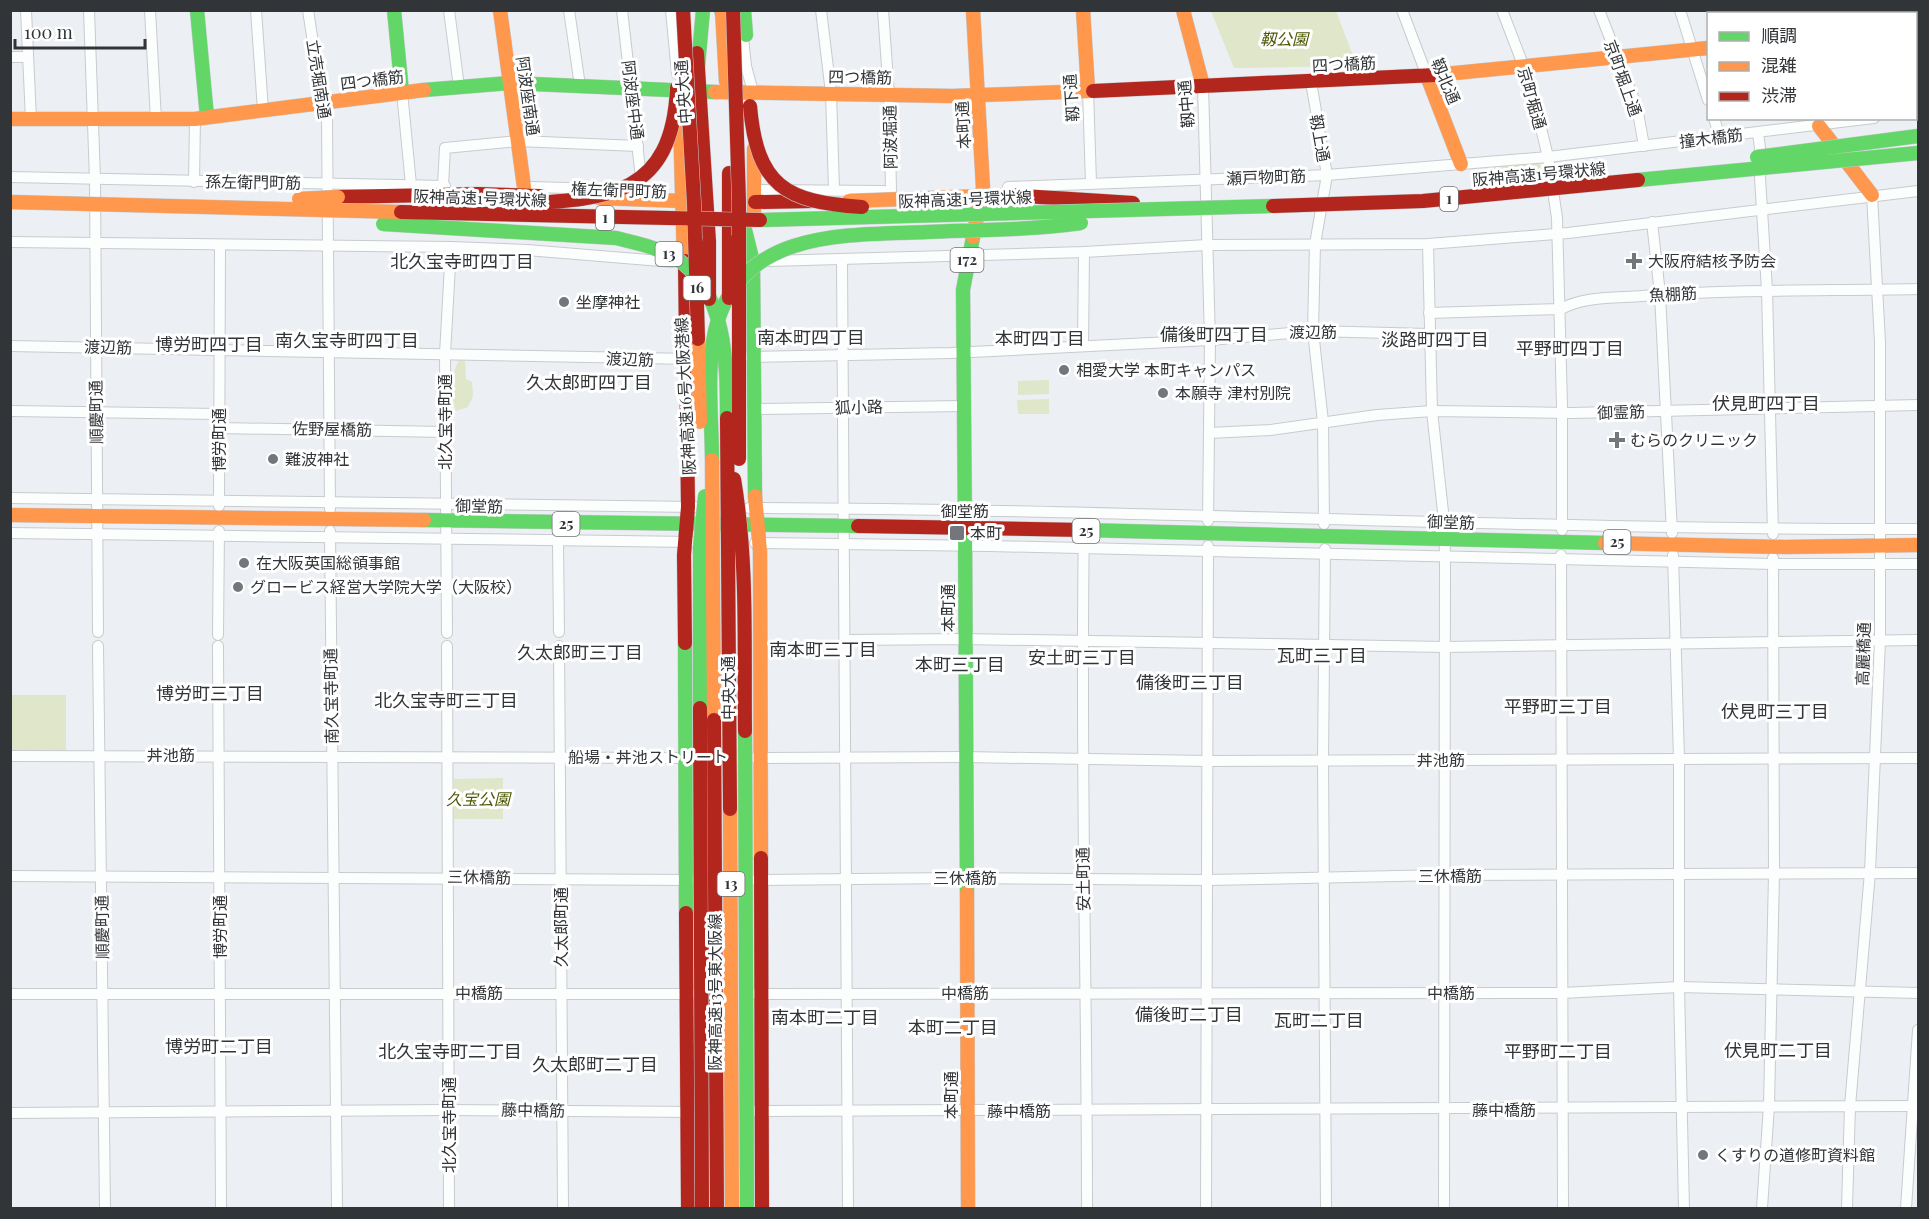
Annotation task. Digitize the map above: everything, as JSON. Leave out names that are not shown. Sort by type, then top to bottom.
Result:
[{"type":"main road","points":[[197,10],[201,118]]},
{"type":"main road","points":[[394,10],[402,92]]},
{"type":"main road","name":"阿波座南通","points":[[500,10],[524,187]]},
{"type":"main road","points":[[424,213],[589,200],[614,193],[636,182],[654,164],[668,144],[676,114],[672,10]]},
{"type":"main road","name":"阪神高速16号大阪港線","points":[[683,10],[694,203],[700,414],[714,564]]},
{"type":"main road","name":"中央大通","points":[[693,10],[709,242],[709,461],[699,547],[702,1209]]},
{"type":"main road","points":[[698,66],[703,10]]},
{"type":"main road","points":[[742,10],[753,145],[761,164],[775,181],[797,195],[825,204],[997,215]]},
{"type":"main road","name":"本町通","points":[[968,1209],[963,290],[982,188],[974,10]]},
{"type":"main road","name":"靱下通","points":[[1083,10],[1088,90]]},
{"type":"main road","name":"靱中通","points":[[1183,10],[1203,86]]},
{"type":"main road","points":[[724,11],[737,99],[741,413],[730,560]]},
{"type":"main road","name":"中央大通","points":[[724,11],[729,169],[730,458],[740,516],[744,575],[747,1209]]},
{"type":"main road","name":"四つ橋筋","points":[[10,119],[201,118],[402,92],[510,84],[727,92],[978,95],[1311,82],[1427,76],[1707,48]]},
{"type":"main road","name":"靱北通","points":[[1427,76],[1461,164]]},
{"type":"main road","points":[[679,89],[684,263]]},
{"type":"main road","points":[[753,92],[753,262]]},
{"type":"main road","points":[[1817,122],[1872,195]]},
{"type":"main road","points":[[1698,176],[1758,157],[1918,136]]},
{"type":"main road","name":"阪神高速1号環状線","points":[[10,202],[715,220],[997,215],[1176,209],[1202,202],[1424,201],[1918,153]]},
{"type":"main road","name":"中央大通","points":[[729,169],[753,262],[756,508],[765,640],[760,758],[762,1209]]},
{"type":"main road","name":"中央大通","points":[[685,542],[687,525],[695,507],[685,359],[684,263],[703,171]]},
{"type":"main road","points":[[155,206],[339,197],[478,194],[659,200],[683,197]]},
{"type":"main road","points":[[754,196],[834,195],[884,202],[940,196],[1010,195],[1202,202]]},
{"type":"main road","name":"1","points":[[714,564],[714,337],[721,309],[735,286],[751,267],[788,246],[827,236],[1045,228],[1176,209]]},
{"type":"main road","name":"13","points":[[261,210],[425,229],[612,236],[649,244],[679,260],[705,288],[717,312],[725,345],[730,560]]},
{"type":"main road","name":"御堂筋","points":[[10,515],[964,528],[1773,546],[1918,545]]},
{"type":"main road","points":[[685,542],[680,640],[685,758],[688,1209]]},
{"type":"main road","name":"阪神高速13号東大阪線","points":[[730,560],[732,1209]]},
{"type":"main road","name":"阪神高速13号東大阪線","points":[[714,564],[717,1209]]},
{"type":"street","points":[[26,10],[31,120]]},
{"type":"street","name":"順慶町通","points":[[88,10],[95,180],[98,632]]},
{"type":"street","points":[[150,10],[156,120]]},
{"type":"street","points":[[256,10],[263,110]]},
{"type":"street","name":"立売堀南通","points":[[308,10],[322,102],[327,115],[327,183]]},
{"type":"street","points":[[449,10],[459,87]]},
{"type":"street","points":[[569,10],[580,86]]},
{"type":"street","name":"阿波座中通","points":[[622,10],[639,146],[642,191]]},
{"type":"street","points":[[672,10],[679,89]]},
{"type":"street","points":[[742,10],[746,66],[753,92]]},
{"type":"street","points":[[821,10],[831,93],[834,195],[982,188]]},
{"type":"street","name":"阿波堀通","points":[[884,10],[891,191]]},
{"type":"street","name":"靱北通","points":[[1401,10],[1427,76]]},
{"type":"street","name":"京町堀通","points":[[1502,10],[1524,67],[1548,157],[1557,233],[1561,309],[1563,1209]]},
{"type":"street","name":"京町堀上通","points":[[1599,10],[1637,107],[1644,146]]},
{"type":"street","points":[[1680,10],[1707,97]]},
{"type":"street","points":[[10,57],[28,57]]},
{"type":"street","name":"靱上通","points":[[1311,82],[1327,175],[1315,244],[1313,331],[1323,422],[1325,519],[1323,760],[1326,878],[1326,1209]]},
{"type":"street","name":"靱中通","points":[[1203,86],[1205,180],[1202,202],[1208,245],[1210,340],[1206,1209]]},
{"type":"street","name":"靱下通","points":[[1088,90],[1091,183]]},
{"type":"street","points":[[402,92],[411,185]]},
{"type":"street","points":[[194,182],[201,118]]},
{"type":"street","points":[[1715,120],[1720,138]]},
{"type":"street","name":"撞木橋筋","points":[[1548,157],[1720,138],[1817,122],[1846,120]]},
{"type":"street","points":[[1758,133],[1767,290],[1774,564],[1775,759],[1769,1106],[1762,1209]]},
{"type":"street","points":[[443,186],[444,148],[518,141],[639,146]]},
{"type":"street","name":"瀬戸物町筋","points":[[982,188],[1327,175],[1548,157]]},
{"type":"street","name":"孫左衛門町筋","points":[[10,177],[411,185]]},
{"type":"street","name":"南久宝寺町通","points":[[327,183],[336,1209]]},
{"type":"street","name":"権左衛門町筋","points":[[411,185],[642,191],[683,197]]},
{"type":"street","points":[[10,242],[451,247],[684,263],[842,260],[1084,252],[1208,245],[1428,244],[1557,233],[1918,190]]},
{"type":"street","name":"高麗橋通","points":[[1847,1209],[1850,1106],[1870,872],[1880,640],[1879,289],[1872,195]]},
{"type":"street","points":[[1652,222],[1660,294],[1676,643],[1679,759],[1679,987],[1684,1209]]},
{"type":"street","points":[[1428,244],[1432,411],[1445,539],[1444,1209]]},
{"type":"street","name":"博労町通","points":[[220,245],[218,755],[221,1209]]},
{"type":"street","name":"北久宝寺町通","points":[[447,633],[445,354],[451,247]]},
{"type":"street","points":[[1083,346],[1084,252]]},
{"type":"street","points":[[842,260],[846,510],[844,640],[848,1209]]},
{"type":"street","name":"魚棚筋","points":[[1429,313],[1561,309],[1569,304],[1597,299],[1660,294],[1767,290],[1918,289]]},
{"type":"street","name":"渡辺筋","points":[[10,346],[685,359],[963,352],[1210,340],[1313,331],[1429,334]]},
{"type":"street","name":"御霊筋","points":[[1209,433],[1270,430],[1377,414],[1432,411],[1562,413],[1918,405]]},
{"type":"street","name":"狐小路","points":[[754,409],[963,406]]},
{"type":"street","points":[[10,411],[219,414]]},
{"type":"street","name":"佐野屋橋筋","points":[[219,428],[445,432]]},
{"type":"street","points":[[10,498],[964,511],[1773,529],[1918,529]]},
{"type":"street","points":[[695,507],[741,543]]},
{"type":"street","points":[[702,542],[740,508]]},
{"type":"street","name":"安土町通","points":[[1084,513],[1082,878],[1086,994],[1087,1209]]},
{"type":"street","points":[[10,533],[964,546],[1561,560],[1918,564]]},
{"type":"street","points":[[558,540],[559,632]]},
{"type":"street","points":[[844,640],[964,639],[1446,647],[1918,640]]},
{"type":"street","points":[[680,640],[765,640]]},
{"type":"street","name":"順慶町通","points":[[98,646],[105,1209]]},
{"type":"street","name":"北久宝寺町通","points":[[447,646],[449,1209]]},
{"type":"street","name":"久太郎町通","points":[[559,646],[563,1209]]},
{"type":"street","name":"丼池筋","points":[[10,756],[332,755]]},
{"type":"street","name":"船場・丼池ストリート","points":[[332,755],[685,758],[964,757]]},
{"type":"street","name":"丼池筋","points":[[964,757],[1207,761],[1918,758]]},
{"type":"street","name":"三休橋筋","points":[[10,876],[1208,880],[1443,875],[1918,873]]},
{"type":"street","name":"中橋筋","points":[[10,994],[1208,995],[1562,993],[1679,987],[1918,993]]},
{"type":"street","points":[[1906,1209],[1916,1106],[1918,1030]]},
{"type":"street","name":"藤中橋筋","points":[[10,1113],[449,1110],[1326,1111],[1916,1106]]},
{"type":"green space","name":"靱公園","points":[[1211,11],[1336,11],[1357,66],[1234,68]]},
{"type":"green space","points":[[1540,163],[1542,175],[1495,180],[1494,167]]},
{"type":"green space","points":[[459,360],[465,361],[466,379],[472,382],[473,396],[468,407],[456,411],[452,385]]},
{"type":"green space","points":[[1049,380],[1049,394],[1018,395],[1018,381]]},
{"type":"green space","points":[[1049,399],[1049,414],[1018,414],[1017,400]]},
{"type":"green space","points":[[10,695],[66,695],[66,750],[11,751]]},
{"type":"green space","name":"久宝公園","points":[[503,778],[503,819],[454,819],[454,779]]},
{"type":"traffic: fast","points":[[197,10],[207,117]]},
{"type":"traffic: fast","points":[[394,10],[402,92]]},
{"type":"traffic: fast","points":[[698,66],[703,10]]},
{"type":"traffic: fast","points":[[744,10],[746,35]]},
{"type":"traffic: fast","points":[[424,90],[510,83],[715,92]]},
{"type":"traffic: fast","points":[[1757,157],[1918,136]]},
{"type":"traffic: fast","points":[[1638,180],[1918,153]]},
{"type":"traffic: fast","points":[[760,220],[1273,206]]},
{"type":"traffic: fast","points":[[712,460],[710,371],[714,336],[718,320],[732,290],[752,268],[776,253],[804,243],[834,237],[1081,223]]},
{"type":"traffic: fast","points":[[383,224],[616,238],[653,248],[674,257],[691,271],[705,288],[714,308],[724,352],[727,418]]},
{"type":"traffic: fast","points":[[744,226],[753,262],[755,496]]},
{"type":"traffic: fast","points":[[965,528],[963,290],[973,237]]},
{"type":"traffic: fast","points":[[700,708],[700,547],[705,496]]},
{"type":"traffic: fast","points":[[424,520],[858,526]]},
{"type":"traffic: fast","points":[[965,528],[967,893]]},
{"type":"traffic: fast","points":[[1083,530],[1605,543]]},
{"type":"traffic: fast","points":[[685,643],[686,913]]},
{"type":"traffic: fast","points":[[745,731],[747,1208]]},
{"type":"traffic: slow","points":[[500,10],[524,187]]},
{"type":"traffic: slow","points":[[722,10],[726,81]]},
{"type":"traffic: slow","points":[[973,10],[983,188],[973,237]]},
{"type":"traffic: slow","points":[[1083,10],[1088,90]]},
{"type":"traffic: slow","points":[[1183,10],[1203,86]]},
{"type":"traffic: slow","points":[[1435,75],[1707,48]]},
{"type":"traffic: slow","points":[[1427,76],[1461,164]]},
{"type":"traffic: slow","points":[[10,119],[195,119],[424,90]]},
{"type":"traffic: slow","points":[[715,92],[952,96],[1093,91]]},
{"type":"traffic: slow","points":[[680,119],[684,263]]},
{"type":"traffic: slow","points":[[1819,126],[1872,195]]},
{"type":"traffic: slow","points":[[754,149],[754,212]]},
{"type":"traffic: slow","points":[[849,201],[1010,195]]},
{"type":"traffic: slow","points":[[299,199],[338,197]]},
{"type":"traffic: slow","points":[[599,198],[683,201]]},
{"type":"traffic: slow","points":[[10,202],[401,212]]},
{"type":"traffic: slow","points":[[698,339],[700,422]]},
{"type":"traffic: slow","points":[[712,460],[714,720]]},
{"type":"traffic: slow","points":[[755,496],[760,551],[761,858]]},
{"type":"traffic: slow","points":[[10,515],[424,520]]},
{"type":"traffic: slow","points":[[1605,543],[1785,547],[1918,545]]},
{"type":"traffic: slow","points":[[730,809],[732,1208]]},
{"type":"traffic: slow","points":[[967,893],[968,1208]]},
{"type":"traffic: jam","points":[[683,10],[694,203],[698,339]]},
{"type":"traffic: jam","points":[[733,10],[739,202],[739,459]]},
{"type":"traffic: jam","points":[[697,53],[709,242]]},
{"type":"traffic: jam","points":[[1093,91],[1435,75]]},
{"type":"traffic: jam","points":[[518,204],[580,199],[606,194],[629,185],[648,171],[663,151],[672,124],[677,88]]},
{"type":"traffic: jam","points":[[750,106],[760,155],[768,172],[780,185],[795,194],[813,200],[835,205],[862,207]]},
{"type":"traffic: jam","points":[[729,173],[729,242]]},
{"type":"traffic: jam","points":[[1273,206],[1423,201],[1638,180]]},
{"type":"traffic: jam","points":[[338,197],[478,194],[540,196]]},
{"type":"traffic: jam","points":[[1010,195],[1133,203]]},
{"type":"traffic: jam","points":[[755,202],[812,201]]},
{"type":"traffic: jam","points":[[401,212],[760,220]]},
{"type":"traffic: jam","points":[[709,242],[709,299]]},
{"type":"traffic: jam","points":[[729,242],[729,298]]},
{"type":"traffic: jam","points":[[685,261],[688,507],[684,555],[685,643]]},
{"type":"traffic: jam","points":[[727,418],[730,809]]},
{"type":"traffic: jam","points":[[734,479],[743,573],[745,731]]},
{"type":"traffic: jam","points":[[858,526],[1083,530]]},
{"type":"traffic: jam","points":[[700,708],[702,1208]]},
{"type":"traffic: jam","points":[[714,720],[717,1208]]},
{"type":"traffic: jam","points":[[761,858],[762,1208]]},
{"type":"traffic: jam","points":[[686,913],[688,1208]]},
{"type":"place","name":"大阪府結核予防会","points":[[1634,261]]},
{"type":"place","name":"坐摩神社","points":[[564,302]]},
{"type":"place","name":"相愛大学 本町キャンパス","points":[[1064,370]]},
{"type":"place","name":"本願寺 津村別院","points":[[1163,393]]},
{"type":"place","name":"むらのクリニック","points":[[1617,440]]},
{"type":"place","name":"難波神社","points":[[273,459]]},
{"type":"place","name":"本町","points":[[957,533]]},
{"type":"place","name":"在大阪英国総領事館","points":[[244,563]]},
{"type":"place","name":"グロービス経営大学院大学（大阪校）","points":[[238,587]]},
{"type":"place","name":"くすりの道修町資料館","points":[[1703,1155]]},
{"type":"district","name":"北久宝寺町四丁目","points":[[462,262]]},
{"type":"district","name":"備後町四丁目","points":[[1214,335]]},
{"type":"district","name":"南本町四丁目","points":[[811,338]]},
{"type":"district","name":"本町四丁目","points":[[1040,339]]},
{"type":"district","name":"淡路町四丁目","points":[[1435,340]]},
{"type":"district","name":"南久宝寺町四丁目","points":[[347,341]]},
{"type":"district","name":"博労町四丁目","points":[[209,345]]},
{"type":"district","name":"平野町四丁目","points":[[1570,349]]},
{"type":"district","name":"久太郎町四丁目","points":[[589,383]]},
{"type":"district","name":"伏見町四丁目","points":[[1766,404]]},
{"type":"district","name":"南本町三丁目","points":[[823,650]]},
{"type":"district","name":"久太郎町三丁目","points":[[580,653]]},
{"type":"district","name":"瓦町三丁目","points":[[1322,656]]},
{"type":"district","name":"安土町三丁目","points":[[1082,658]]},
{"type":"district","name":"本町三丁目","points":[[960,665]]},
{"type":"district","name":"備後町三丁目","points":[[1190,683]]},
{"type":"district","name":"博労町三丁目","points":[[210,694]]},
{"type":"district","name":"北久宝寺町三丁目","points":[[446,701]]},
{"type":"district","name":"平野町三丁目","points":[[1558,707]]},
{"type":"district","name":"伏見町三丁目","points":[[1775,712]]},
{"type":"district","name":"備後町二丁目","points":[[1189,1015]]},
{"type":"district","name":"南本町二丁目","points":[[825,1018]]},
{"type":"district","name":"瓦町二丁目","points":[[1319,1021]]},
{"type":"district","name":"本町二丁目","points":[[953,1028]]},
{"type":"district","name":"博労町二丁目","points":[[219,1047]]},
{"type":"district","name":"伏見町二丁目","points":[[1778,1051]]},
{"type":"district","name":"北久宝寺町二丁目","points":[[450,1052]]},
{"type":"district","name":"平野町二丁目","points":[[1558,1052]]},
{"type":"district","name":"久太郎町二丁目","points":[[595,1065]]}]
